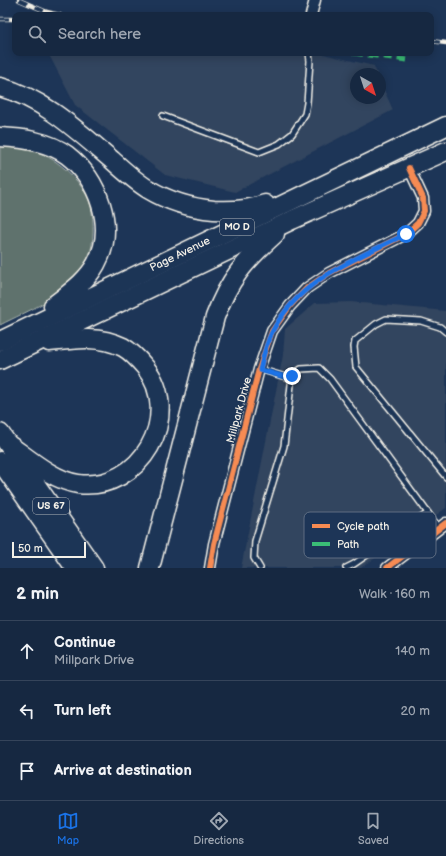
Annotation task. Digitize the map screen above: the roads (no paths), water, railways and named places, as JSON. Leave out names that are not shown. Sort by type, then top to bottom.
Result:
[{"type":"highway","points":[[0,87],[25,97],[43,107],[148,188],[181,204],[208,210],[248,209],[332,181]]},
{"type":"highway","name":"Page Avenue","points":[[0,360],[32,335],[332,181],[446,126]]},
{"type":"highway","points":[[0,137],[38,142],[66,154],[84,172],[92,183],[104,217],[103,242],[97,263],[83,282],[32,335]]},
{"type":"highway","name":"Page Avenue","points":[[0,341],[32,335],[446,151]]},
{"type":"highway","points":[[150,568],[220,302],[232,280],[247,261],[292,220]]},
{"type":"highway","points":[[4,439],[56,477],[69,482],[89,484],[110,480],[130,469],[146,453],[157,431],[159,405],[154,381],[140,361],[132,353],[123,347],[111,343],[83,338],[32,335]]},
{"type":"highway","name":"US 67","points":[[4,439],[94,568]]},
{"type":"highway","name":"US 67","points":[[0,460],[75,568]]},
{"type":"street","points":[[312,12],[315,0]]},
{"type":"street","name":"Millpark Drive","points":[[210,568],[214,544],[260,370],[272,331],[290,306],[307,288],[329,273],[406,234],[418,223],[424,211],[423,198],[409,168]]},
{"type":"street","points":[[387,568],[400,558]]},
{"type":"lane","points":[[164,116],[259,152],[279,144],[292,134],[305,114],[307,104],[309,56]]},
{"type":"lane","points":[[446,332],[440,327],[421,321],[386,319],[376,324],[355,340],[354,347],[356,367],[446,477]]},
{"type":"lane","points":[[260,370],[289,378],[301,369],[318,368],[330,378],[427,512]]},
{"type":"lane","points":[[260,568],[254,558],[255,541],[284,446],[292,376]]},
{"type":"lane","points":[[346,568],[363,558]]},
{"type":"railway","points":[[19,0],[47,12]]},
{"type":"railway","points":[[0,19],[12,19]]},
{"type":"railway","points":[[434,41],[446,43]]}]
